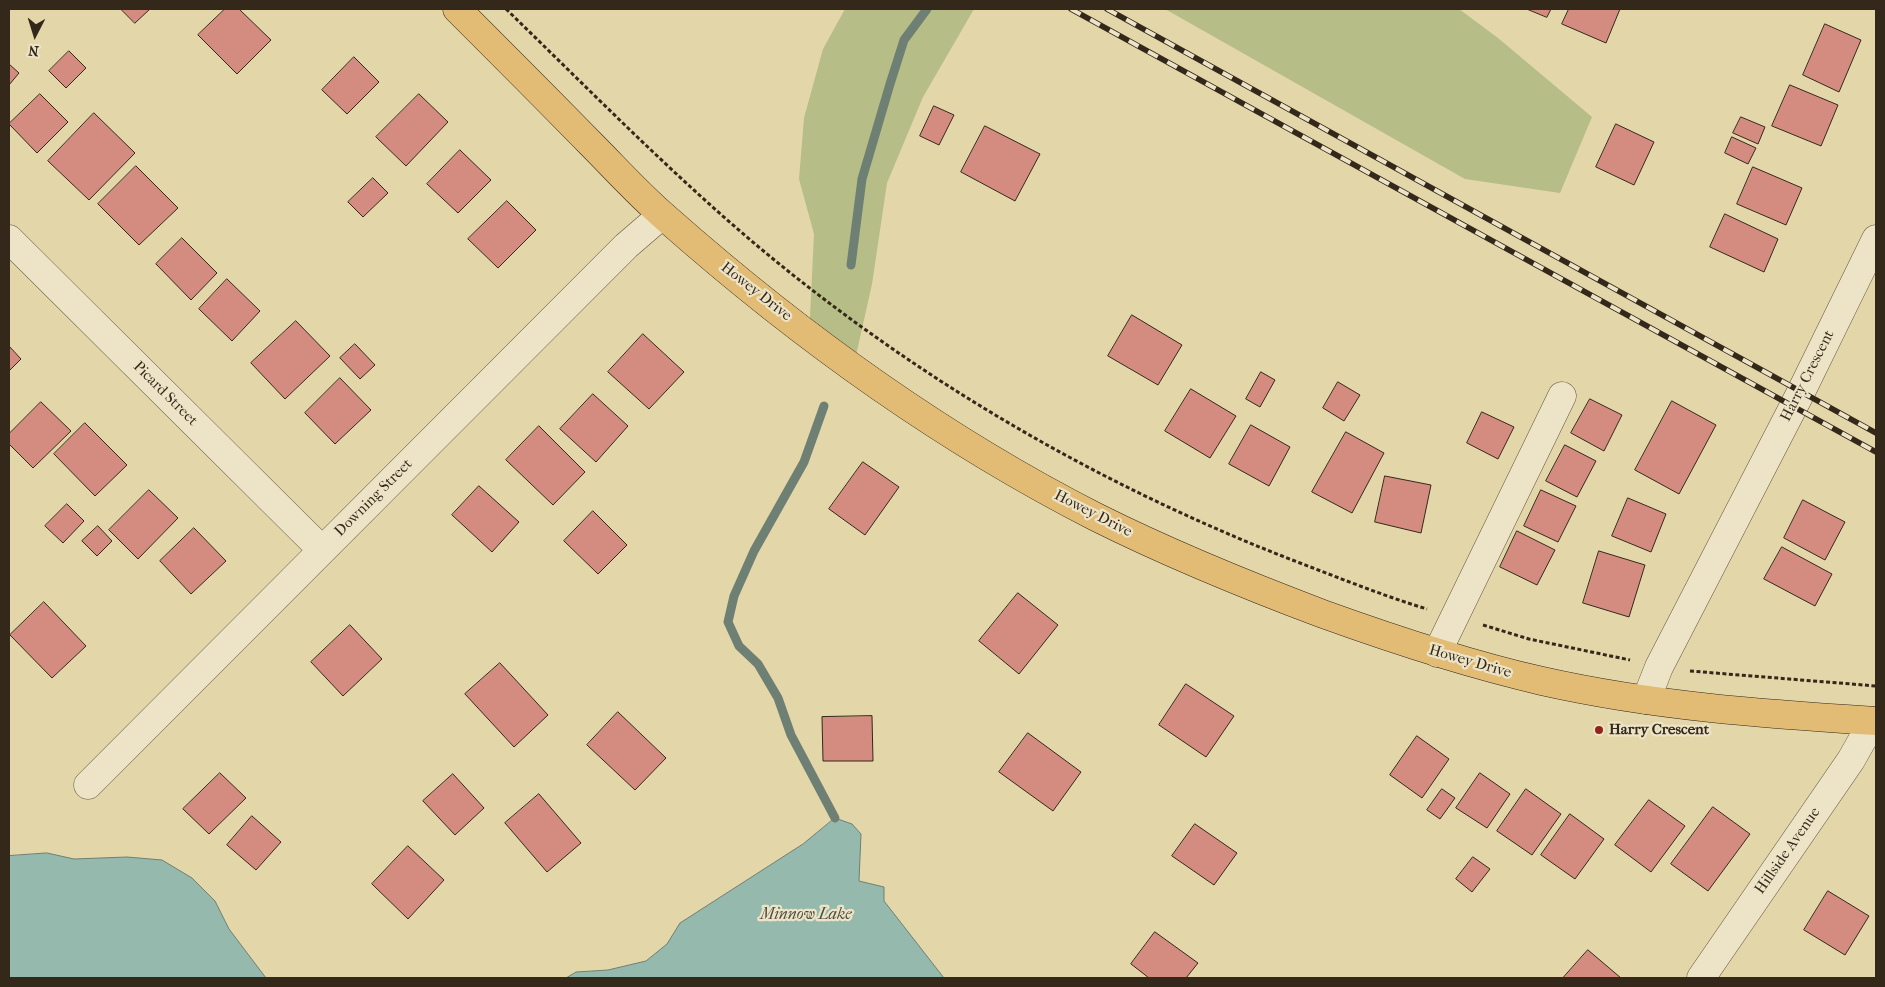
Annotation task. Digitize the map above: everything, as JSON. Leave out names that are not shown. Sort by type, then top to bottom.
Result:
[{"type":"main road","name":"Howey Drive","points":[[457,9],[662,215],[730,272],[843,359],[935,422],[1027,480],[1095,516],[1166,550],[1293,602],[1437,653],[1548,682],[1646,700],[1757,714],[1875,721]]},
{"type":"street","name":"Downing Street","points":[[88,785],[619,253],[662,215]]},
{"type":"street","name":"Picard Street","points":[[9,238],[322,550]]},
{"type":"street","name":"Harry Crescent","points":[[1646,700],[1659,667],[1801,392],[1876,239]]},
{"type":"street","points":[[1437,653],[1453,616],[1562,396]]},
{"type":"street","name":"Hillside Avenue","points":[[1701,978],[1851,760],[1875,721]]},
{"type":"path","points":[[506,9],[688,185],[788,271],[896,351],[983,409],[1132,490],[1231,537],[1410,604],[1529,639],[1659,667],[1876,686]]},
{"type":"green space","points":[[845,9],[974,9],[923,97],[887,183],[872,284],[853,369],[809,337],[814,234],[799,179],[804,118],[823,49]]},
{"type":"green space","points":[[1165,9],[1459,9],[1498,38],[1592,117],[1560,193],[1465,179]]},
{"type":"water","name":"Minnow Lake","points":[[835,818],[852,824],[861,834],[859,881],[884,887],[884,901],[944,978],[566,978],[576,972],[608,970],[646,961],[667,944],[680,923],[803,844]]},
{"type":"water","points":[[47,853],[74,859],[127,857],[162,860],[192,878],[215,901],[229,929],[266,978],[9,978],[9,856]]},
{"type":"building","points":[[121,9],[150,9],[135,23]]},
{"type":"building","points":[[225,9],[239,9],[271,40],[237,74],[198,35]]},
{"type":"building","points":[[1527,9],[1551,9],[1547,17]]},
{"type":"building","points":[[1569,9],[1620,9],[1606,43],[1562,24]]},
{"type":"building","points":[[1825,24],[1861,40],[1839,92],[1803,75]]},
{"type":"building","points":[[69,51],[86,68],[66,88],[49,71]]},
{"type":"building","points":[[354,57],[379,82],[347,114],[322,90]]},
{"type":"building","points":[[9,64],[19,73],[9,85]]},
{"type":"building","points":[[1790,85],[1838,105],[1821,146],[1772,126]]},
{"type":"building","points":[[40,94],[68,122],[37,153],[9,124]]},
{"type":"building","points":[[419,94],[448,122],[406,166],[376,137]]},
{"type":"building","points":[[934,106],[954,115],[939,145],[920,136]]},
{"type":"building","points":[[94,113],[135,153],[89,200],[48,161]]},
{"type":"building","points":[[1741,117],[1765,127],[1758,144],[1733,133]]},
{"type":"building","points":[[1616,124],[1654,142],[1634,185],[1596,167]]},
{"type":"building","points":[[985,126],[1040,154],[1015,201],[961,172]]},
{"type":"building","points":[[1732,137],[1756,148],[1748,164],[1725,153]]},
{"type":"building","points":[[460,150],[491,180],[458,213],[427,184]]},
{"type":"building","points":[[136,166],[178,208],[139,245],[98,204]]},
{"type":"building","points":[[1753,167],[1802,188],[1786,225],[1737,204]]},
{"type":"building","points":[[373,178],[388,193],[363,217],[348,202]]},
{"type":"building","points":[[507,201],[536,230],[498,268],[468,239]]},
{"type":"building","points":[[1725,214],[1778,239],[1764,272],[1710,247]]},
{"type":"building","points":[[182,238],[217,273],[191,300],[156,264]]},
{"type":"building","points":[[227,279],[260,311],[232,341],[199,309]]},
{"type":"building","points":[[1132,315],[1182,345],[1158,385],[1108,356]]},
{"type":"building","points":[[296,321],[330,356],[285,399],[251,363]]},
{"type":"building","points":[[643,334],[684,372],[649,409],[608,372]]},
{"type":"building","points":[[355,344],[375,365],[360,379],[340,358]]},
{"type":"building","points":[[9,346],[21,359],[9,371]]},
{"type":"building","points":[[1261,372],[1275,380],[1260,407],[1246,399]]},
{"type":"building","points":[[340,378],[371,410],[335,444],[305,413]]},
{"type":"building","points":[[1338,382],[1360,395],[1344,421],[1323,408]]},
{"type":"building","points":[[1191,389],[1236,416],[1210,458],[1165,431]]},
{"type":"building","points":[[593,394],[628,426],[596,462],[560,429]]},
{"type":"building","points":[[1590,399],[1622,415],[1604,451],[1571,433]]},
{"type":"building","points":[[1672,401],[1716,425],[1679,494],[1635,470]]},
{"type":"building","points":[[41,402],[71,431],[33,468],[9,444],[9,434]]},
{"type":"building","points":[[1482,412],[1514,427],[1498,459],[1467,443]]},
{"type":"building","points":[[85,423],[127,465],[95,496],[54,454]]},
{"type":"building","points":[[1251,425],[1290,447],[1269,486],[1229,464]]},
{"type":"building","points":[[539,426],[585,472],[553,505],[506,460]]},
{"type":"building","points":[[1346,432],[1384,453],[1352,513],[1312,492]]},
{"type":"building","points":[[1565,445],[1596,461],[1577,497],[1546,481]]},
{"type":"building","points":[[863,462],[899,487],[865,535],[829,509]]},
{"type":"building","points":[[1385,476],[1431,485],[1421,533],[1375,522]]},
{"type":"building","points":[[479,486],[519,522],[492,552],[452,515]]},
{"type":"building","points":[[149,490],[178,518],[138,559],[109,530]]},
{"type":"building","points":[[1541,490],[1576,506],[1558,542],[1524,526]]},
{"type":"building","points":[[1628,498],[1666,514],[1651,552],[1612,536]]},
{"type":"building","points":[[1803,500],[1845,522],[1825,560],[1784,538]]},
{"type":"building","points":[[67,504],[84,521],[63,543],[45,526]]},
{"type":"building","points":[[593,511],[627,545],[598,574],[564,541]]},
{"type":"building","points":[[98,526],[112,541],[97,556],[82,541]]},
{"type":"building","points":[[194,528],[226,561],[191,594],[160,561]]},
{"type":"building","points":[[1517,531],[1555,550],[1537,585],[1500,567]]},
{"type":"building","points":[[1782,547],[1832,574],[1815,606],[1764,579]]},
{"type":"building","points":[[1599,551],[1645,565],[1629,617],[1583,603]]},
{"type":"building","points":[[1018,593],[1058,625],[1019,674],[979,641]]},
{"type":"building","points":[[44,602],[86,646],[52,678],[10,635]]},
{"type":"building","points":[[350,625],[382,659],[343,696],[311,662]]},
{"type":"building","points":[[500,663],[548,715],[514,747],[465,694]]},
{"type":"building","points":[[1186,684],[1234,716],[1206,757],[1159,725]]},
{"type":"building","points":[[618,712],[666,758],[635,790],[587,745]]},
{"type":"building","points":[[872,716],[873,761],[823,761],[822,717]]},
{"type":"building","points":[[1028,733],[1081,772],[1053,811],[999,772]]},
{"type":"building","points":[[1417,736],[1449,759],[1422,798],[1390,775]]},
{"type":"building","points":[[220,773],[246,798],[209,834],[183,809]]},
{"type":"building","points":[[1480,773],[1510,794],[1487,828],[1456,808]]},
{"type":"building","points":[[453,774],[484,808],[455,835],[423,801]]},
{"type":"building","points":[[1442,789],[1455,798],[1440,819],[1427,810]]},
{"type":"building","points":[[1526,789],[1561,814],[1532,855],[1497,831]]},
{"type":"building","points":[[539,794],[581,843],[547,872],[505,823]]},
{"type":"building","points":[[1649,800],[1685,826],[1651,872],[1615,845]]},
{"type":"building","points":[[1713,807],[1750,834],[1708,891],[1671,864]]},
{"type":"building","points":[[1570,814],[1604,839],[1575,879],[1541,855]]},
{"type":"building","points":[[252,816],[281,842],[256,870],[227,845]]},
{"type":"building","points":[[1195,824],[1237,853],[1214,885],[1172,856]]},
{"type":"building","points":[[408,846],[444,880],[408,919],[372,884]]},
{"type":"building","points":[[1473,857],[1490,869],[1472,892],[1456,879]]},
{"type":"building","points":[[1828,891],[1869,916],[1845,955],[1804,930]]},
{"type":"building","points":[[1155,932],[1198,963],[1186,978],[1149,978],[1131,964]]},
{"type":"building","points":[[1588,950],[1621,978],[1563,978]]},
{"type":"waterway","points":[[851,265],[862,179],[890,84],[904,40],[927,9]]},
{"type":"waterway","points":[[824,406],[804,462],[754,551],[734,596],[728,622],[739,646],[758,664],[778,698],[791,735],[835,818]]},
{"type":"railway","points":[[1071,9],[1876,452]]},
{"type":"railway","points":[[1107,9],[1876,433]]},
{"type":"place","name":"Harry Crescent","points":[[1599,730]]}]
